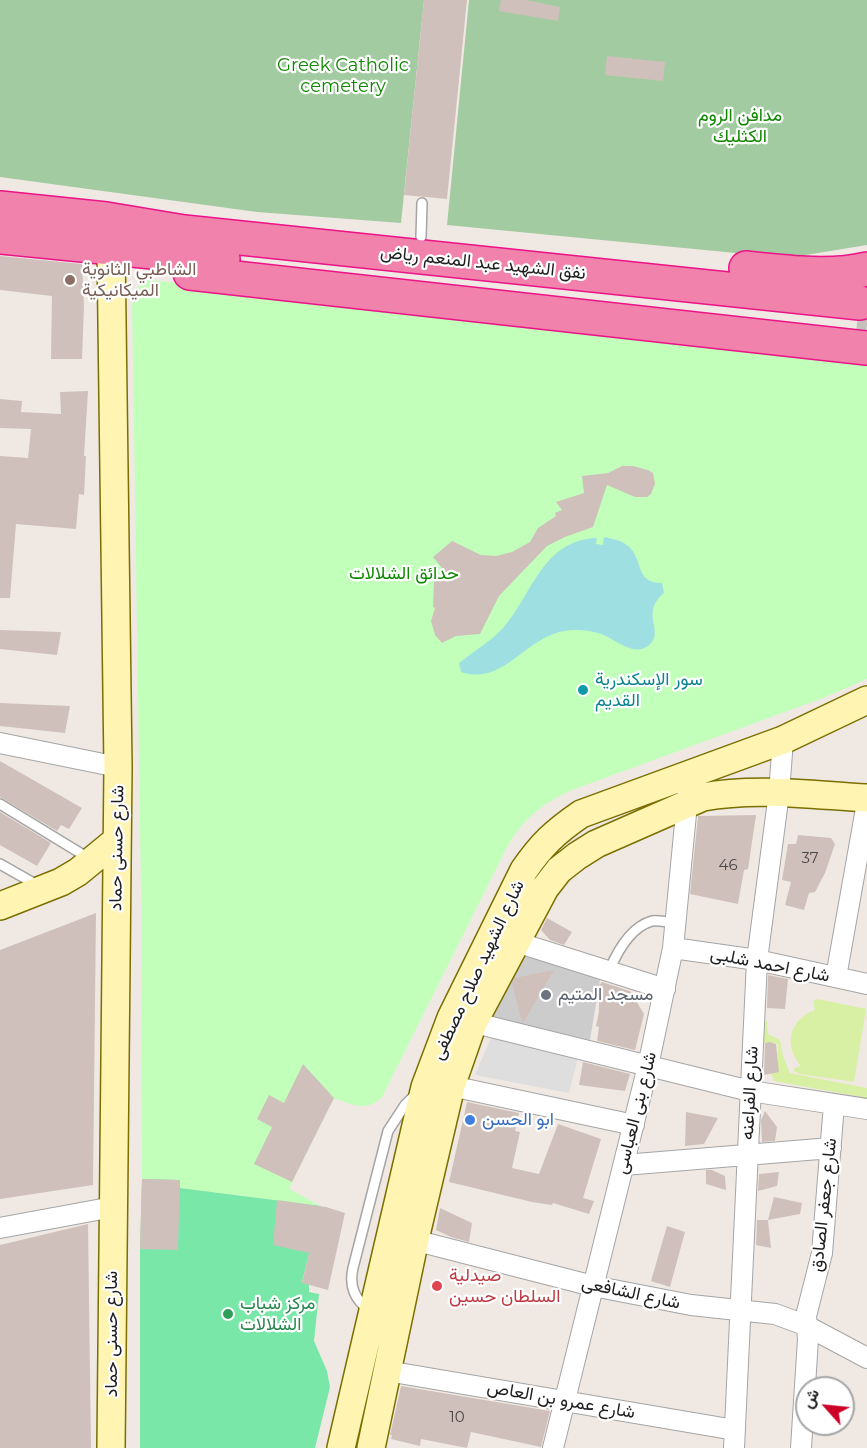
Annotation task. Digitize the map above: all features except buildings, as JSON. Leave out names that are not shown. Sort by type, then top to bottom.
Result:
[{"type":"highway","points":[[0,208],[112,238],[137,262],[164,270],[863,311]]},
{"type":"highway","points":[[112,238],[125,213],[146,211],[787,272],[863,311]]},
{"type":"highway","name":"نفق الشهيد عبد المنعم رياض","points":[[112,238],[184,232],[863,311]]},
{"type":"highway","points":[[0,237],[112,238]]},
{"type":"main road","name":"شارع حسنى حماد","points":[[111,1448],[118,767],[112,238]]},
{"type":"main road","name":"شارع الشهيد صلاح مصطفى","points":[[371,1448],[387,1371],[402,1237],[438,1086],[462,1020],[524,870],[556,831],[581,814],[783,740],[867,700]]},
{"type":"main road","name":"شارع الشهيد صلاح مصطفى","points":[[462,1020],[516,942],[545,888],[560,870],[596,844],[688,802],[719,794],[780,793],[867,798]]},
{"type":"main road","points":[[0,906],[78,872],[117,840]]},
{"type":"main road","name":"شارع الشهيد صلاح مصطفى","points":[[342,1448],[372,1312],[402,1237]]},
{"type":"street","name":"شارع الفراعنه","points":[[734,1439],[757,960],[780,793],[783,740]]},
{"type":"street","points":[[0,743],[118,767]]},
{"type":"street","name":"شارع بنى العباسى","points":[[553,1448],[634,1125],[665,988],[676,924],[689,773]]},
{"type":"street","points":[[836,977],[867,803]]},
{"type":"street","points":[[516,942],[665,988]]},
{"type":"street","name":"شارع احمد شلبى","points":[[673,948],[757,960],[867,984]]},
{"type":"street","points":[[462,1020],[750,1091],[867,1109]]},
{"type":"street","points":[[438,1086],[634,1125]]},
{"type":"street","name":"شارع جعفر الصادق","points":[[801,1448],[807,1339],[806,1316],[822,1253],[834,1104]]},
{"type":"street","points":[[624,1165],[831,1148]]},
{"type":"street","points":[[0,1228],[113,1207]]},
{"type":"street","name":"شارع الشافعى","points":[[402,1237],[593,1286],[691,1305],[775,1314],[806,1325],[867,1358]]},
{"type":"street","name":"شارع عمرو بن العاص","points":[[387,1371],[565,1401],[734,1439]]},
{"type":"lane","points":[[421,237],[422,204]]},
{"type":"lane","points":[[0,804],[94,861]]},
{"type":"lane","points":[[0,864],[43,889]]},
{"type":"lane","points":[[609,971],[620,947],[643,926],[660,921],[676,924]]},
{"type":"lane","points":[[372,1312],[356,1297],[352,1288],[353,1268],[388,1131],[405,1105],[438,1086]]},
{"type":"shaded area","name":"مسجد المتيم","points":[[520,946],[601,974],[590,1040],[484,1015]]},
{"type":"shaded area","points":[[492,1035],[579,1054],[569,1093],[475,1075]]},
{"type":"green space","name":"Greek Catholic cemetery","points":[[0,0],[424,0],[401,223],[257,212],[0,177]]},
{"type":"green space","name":"مدافن الروم الكثليك","points":[[469,0],[867,0],[867,245],[787,258],[447,225]]},
{"type":"green space","name":"حدائق الشلالات","points":[[148,280],[786,343],[867,360],[867,679],[823,698],[572,790],[543,806],[527,820],[507,847],[382,1097],[364,1106],[333,1098],[289,1189],[321,1206],[180,1188],[180,1180],[142,1179],[141,890],[132,301],[135,290]]},
{"type":"green space","points":[[818,999],[866,1009],[854,1082],[800,1074],[794,1071],[794,1068],[801,1066],[792,1050],[794,1026],[806,1014],[815,1010],[813,1001]]},
{"type":"green space","points":[[761,1019],[767,1021],[768,1034],[780,1040],[790,1073],[867,1088],[867,1098],[774,1081],[771,1073],[778,1062],[778,1044],[770,1042],[767,1046],[765,1043],[760,1044]]},
{"type":"green space","name":"مركز شباب الشلالات","points":[[142,1179],[180,1180],[180,1188],[321,1206],[302,1282],[309,1284],[309,1292],[319,1294],[314,1341],[327,1371],[330,1387],[315,1448],[140,1448]]},
{"type":"water","points":[[604,537],[620,541],[628,546],[633,551],[643,575],[653,582],[662,583],[664,593],[653,608],[655,634],[648,646],[642,649],[630,648],[596,633],[578,630],[564,631],[537,642],[502,667],[490,672],[476,675],[461,672],[459,663],[503,628],[551,558],[563,548],[578,541],[597,538],[596,544],[603,545]]},
{"type":"tunnel","points":[[857,324],[867,325]]},
{"type":"place","name":"الشاطبي الثانوية الميكانيكية","points":[[70,280]]},
{"type":"place","name":"سور الإسكندرية القديم","points":[[583,690]]},
{"type":"place","name":"مسجد المتيم","points":[[546,995]]},
{"type":"place","name":"ابو الحسن","points":[[470,1120]]},
{"type":"place","name":"صيدلية السلطان حسين","points":[[437,1286]]},
{"type":"place","name":"مركز شباب الشلالات","points":[[228,1314]]}]
